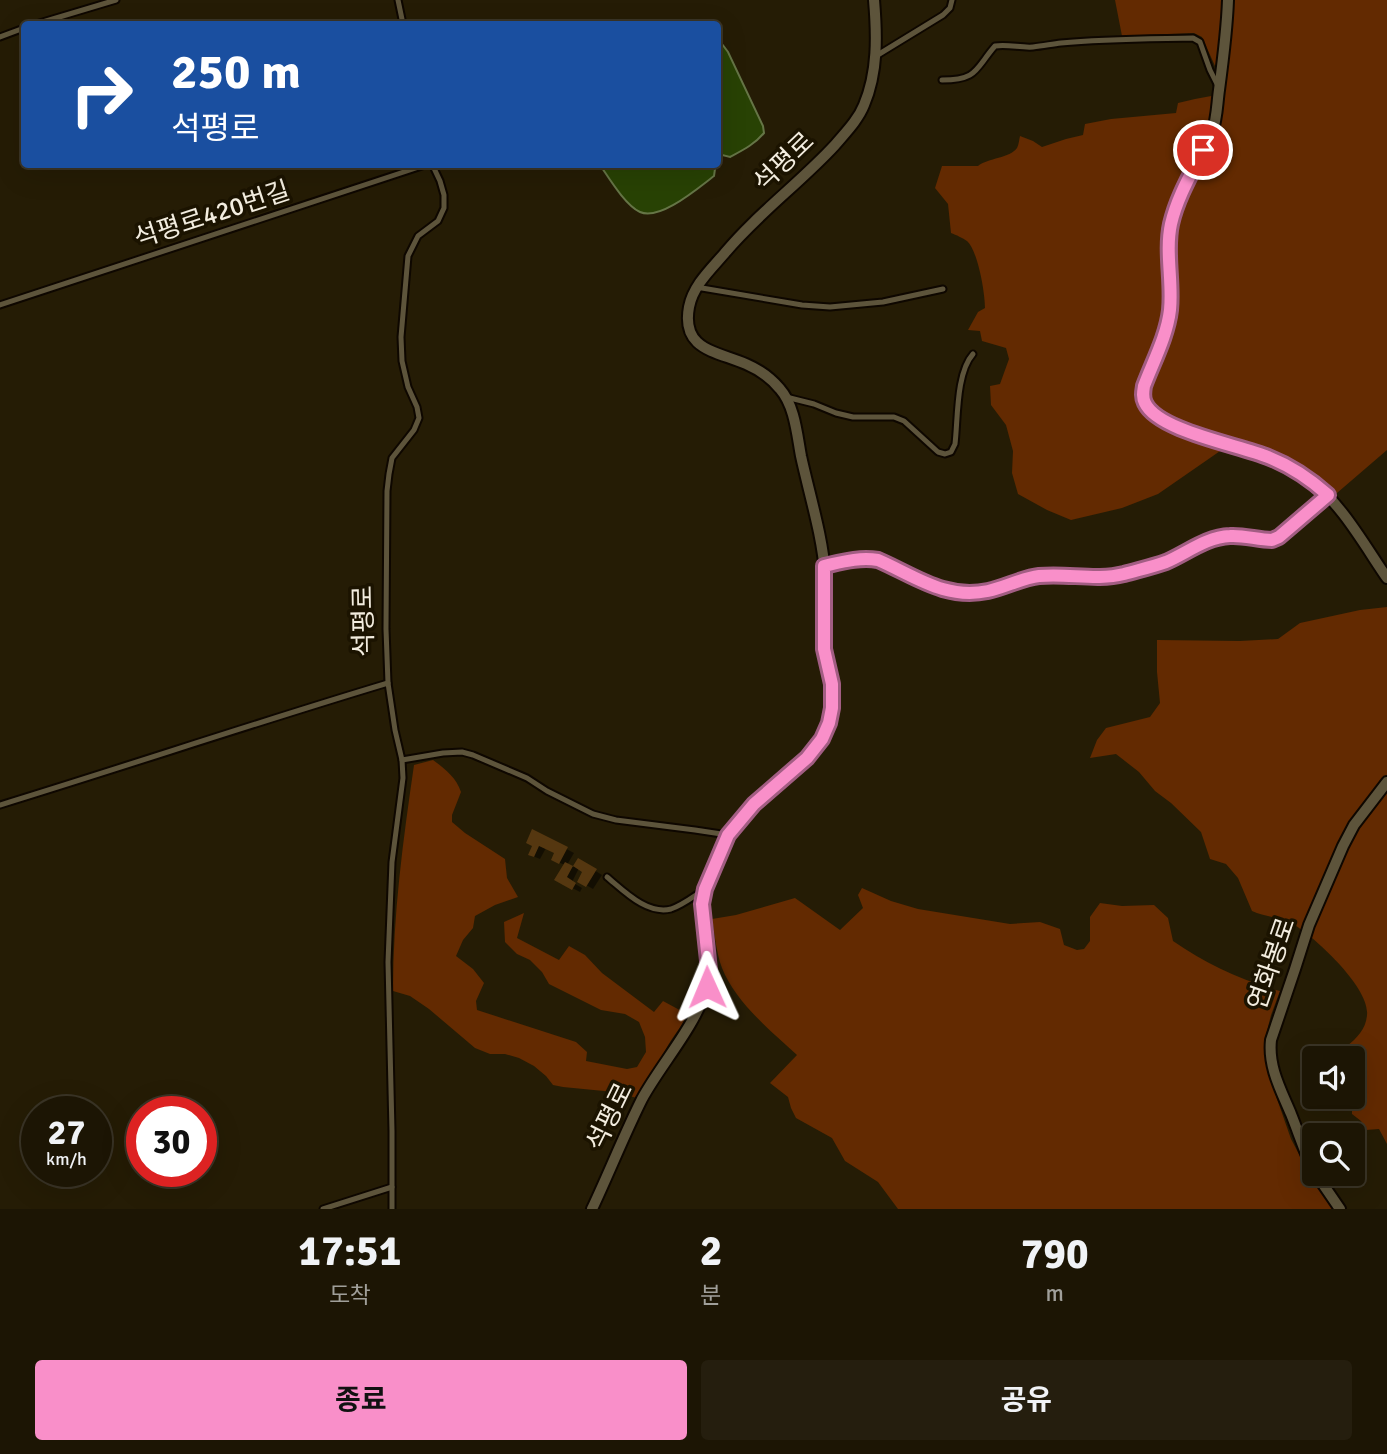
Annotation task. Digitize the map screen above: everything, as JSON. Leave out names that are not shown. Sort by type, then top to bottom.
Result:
[{"type":"street","name":"석평로","points":[[592,1209],[643,1098],[697,1010],[707,987],[709,970],[702,904],[705,889],[728,835],[754,804],[807,758],[822,739],[829,723],[832,684],[824,649],[822,550],[786,397],[764,373],[704,348],[696,342],[689,331],[688,316],[696,287],[736,239],[821,160],[852,125],[863,108],[871,86],[876,56],[874,0]]},
{"type":"street","points":[[1228,0],[1212,131],[1186,182],[1171,225],[1170,312],[1144,386],[1145,404],[1153,414],[1173,426],[1270,457],[1305,476],[1328,495],[1351,523],[1387,578]]},
{"type":"street","name":"연화봉로","points":[[1302,1146],[1271,1065],[1270,1040],[1309,925],[1343,846],[1354,825],[1387,782]]},
{"type":"street","name":"연화봉로","points":[[1324,1186],[1340,1209]]},
{"type":"lane","points":[[46,21],[116,0]]},
{"type":"lane","points":[[398,0],[402,21]]},
{"type":"lane","points":[[876,56],[943,15],[950,8],[952,0]]},
{"type":"lane","points":[[0,37],[21,29]]},
{"type":"lane","points":[[942,80],[957,80],[974,73],[995,46],[1035,47],[1088,41],[1193,38],[1200,41],[1219,89]]},
{"type":"lane","name":"석평로420번길","points":[[0,304],[418,168]]},
{"type":"lane","name":"석평로","points":[[392,1209],[388,962],[402,760],[388,683],[388,474],[393,458],[414,430],[419,418],[402,361],[401,337],[408,256],[418,236],[438,221],[444,208],[440,181],[432,168]]},
{"type":"lane","points":[[696,287],[802,305],[830,307],[883,302],[943,289]]},
{"type":"lane","points":[[786,397],[853,417],[894,417],[904,421],[938,452],[945,454],[951,452],[955,444],[963,373],[973,354]]},
{"type":"lane","points":[[824,566],[855,560],[878,560],[944,591],[967,594],[1041,576],[1110,577],[1166,561],[1201,543],[1228,536],[1272,540],[1328,495]]},
{"type":"lane","points":[[0,805],[388,683]]},
{"type":"lane","points":[[402,760],[461,752],[527,778],[593,814],[616,820],[728,835]]},
{"type":"lane","points":[[607,877],[646,906],[658,910],[671,909],[705,889]]},
{"type":"lane","points":[[323,1209],[392,1187]]},
{"type":"shaded area","points":[[1115,0],[1387,0],[1387,450],[1337,493],[1314,473],[1292,460],[1242,441],[1223,449],[1158,494],[1122,508],[1071,520],[1018,494],[1012,473],[1013,451],[1006,425],[991,405],[990,386],[1000,384],[1009,359],[1006,348],[982,341],[980,331],[968,330],[978,312],[985,308],[980,273],[971,246],[951,233],[948,204],[935,188],[942,166],[978,166],[1004,156],[1017,148],[1020,136],[1042,147],[1083,135],[1085,124],[1176,113],[1178,103],[1222,94],[1226,71],[1215,66],[1202,37],[1194,33],[1122,36]]},
{"type":"shaded area","points":[[721,44],[728,52],[764,133],[753,144],[730,157],[721,152]]},
{"type":"shaded area","points":[[602,168],[715,169],[714,176],[689,195],[658,212],[648,214],[634,209]]},
{"type":"shaded area","points":[[1387,607],[1387,1144],[1379,1129],[1366,1130],[1365,1123],[1352,1114],[1352,1109],[1365,1109],[1365,1046],[1347,1046],[1360,1033],[1367,1015],[1366,1004],[1351,978],[1327,951],[1293,924],[1252,911],[1238,878],[1226,864],[1210,859],[1201,832],[1155,791],[1139,772],[1116,754],[1090,758],[1097,740],[1106,728],[1150,717],[1160,703],[1157,640],[1278,639],[1300,623]]},
{"type":"shaded area","points":[[433,760],[453,778],[461,792],[452,822],[505,859],[507,878],[518,897],[475,916],[473,928],[463,940],[456,956],[473,969],[484,983],[476,1001],[477,1010],[576,1042],[587,1052],[586,1061],[627,1069],[637,1067],[646,1052],[645,1037],[639,1022],[625,1014],[601,1010],[549,984],[530,960],[517,954],[505,942],[504,922],[524,913],[517,938],[559,960],[569,946],[585,955],[602,973],[654,1012],[663,1001],[687,1014],[650,1081],[637,1098],[614,1092],[553,1085],[534,1066],[519,1058],[490,1054],[475,1048],[429,1009],[410,996],[393,991],[397,906],[414,765]]},
{"type":"shaded area","points":[[862,888],[918,909],[1010,924],[1040,922],[1060,929],[1064,945],[1077,950],[1084,949],[1090,941],[1090,917],[1100,903],[1122,906],[1154,905],[1168,918],[1173,941],[1224,971],[1280,991],[1264,1043],[1268,1073],[1291,1139],[1302,1160],[1302,1186],[1318,1186],[1335,1209],[898,1209],[878,1182],[845,1161],[832,1138],[796,1118],[788,1097],[770,1083],[797,1055],[755,1015],[728,981],[718,956],[712,919],[795,898],[840,930],[863,908],[858,895]]},
{"type":"building","points":[[532,829],[568,847],[559,864],[551,860],[554,853],[539,846],[534,857],[528,855],[532,846],[526,843]]},
{"type":"building","points":[[578,858],[597,869],[586,887],[577,882],[582,872],[573,866]]},
{"type":"building","points":[[565,862],[573,866],[567,877],[576,883],[572,890],[554,880]]},
{"type":"route","points":[[707,987],[709,970],[702,904],[705,889],[728,835],[754,804],[807,758],[822,739],[829,723],[832,684],[824,649],[824,566],[855,560],[878,560],[944,591],[967,594],[1041,576],[1110,577],[1166,561],[1201,543],[1228,536],[1272,540],[1328,495],[1305,476],[1270,457],[1173,426],[1153,414],[1145,404],[1144,386],[1170,312],[1171,225],[1186,182],[1203,150]]}]
